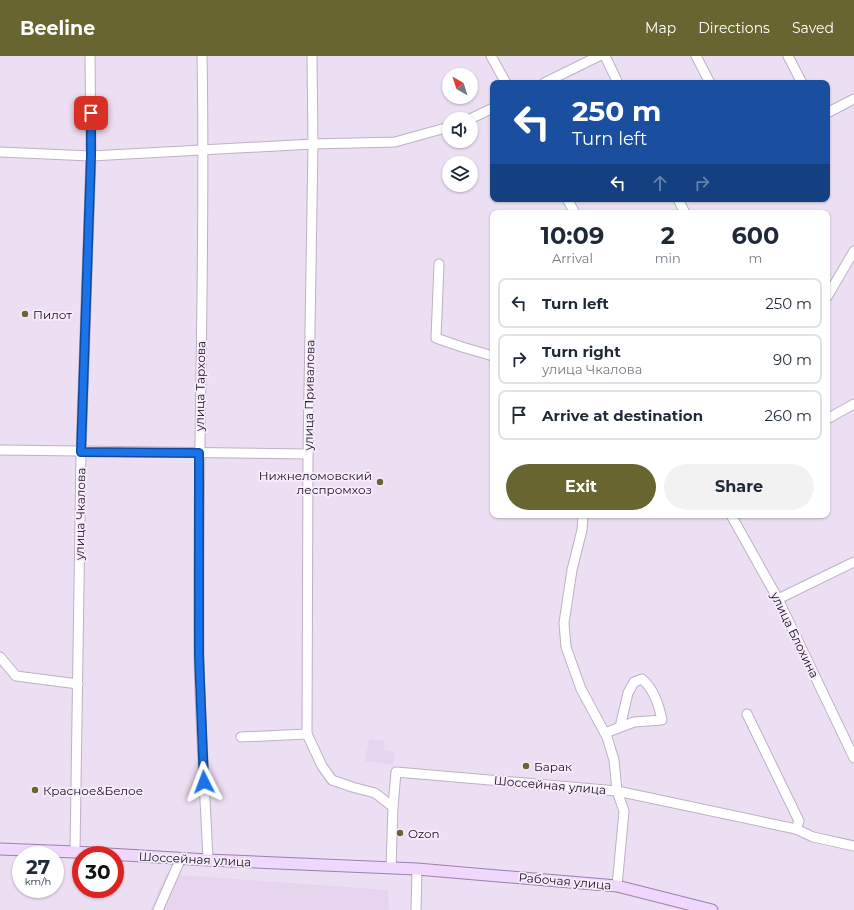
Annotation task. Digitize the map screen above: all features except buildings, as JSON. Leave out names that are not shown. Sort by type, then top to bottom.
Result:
[{"type":"main road","name":"Шоссейная улица","points":[[0,849],[72,852]]},
{"type":"main road","name":"Шоссейная улица","points":[[124,855],[417,869]]},
{"type":"main road","name":"Рабочая улица","points":[[417,869],[617,886],[712,910]]},
{"type":"street","name":"улица Чкалова","points":[[75,846],[81,452],[91,156],[90,56]]},
{"type":"street","name":"улица Тархова","points":[[202,56],[204,150],[199,453],[199,656],[208,860]]},
{"type":"street","name":"улица Привалова","points":[[307,734],[308,454],[313,144],[312,56]]},
{"type":"street","points":[[491,56],[504,80]]},
{"type":"street","points":[[550,80],[600,56]]},
{"type":"street","points":[[605,56],[617,80]]},
{"type":"street","points":[[696,56],[708,80]]},
{"type":"street","points":[[788,56],[800,80]]},
{"type":"street","points":[[830,111],[854,99]]},
{"type":"street","points":[[478,115],[490,109]]},
{"type":"street","points":[[0,152],[91,156],[313,144],[395,142],[442,129]]},
{"type":"street","points":[[830,292],[854,251]]},
{"type":"street","points":[[439,264],[436,338],[490,355]]},
{"type":"street","points":[[830,417],[854,404]]},
{"type":"street","points":[[0,450],[308,454]]},
{"type":"street","points":[[583,518],[582,530],[572,570],[564,623],[566,647],[581,689],[605,733],[614,760],[617,791],[624,811],[617,886]]},
{"type":"street","name":"улица Блохина","points":[[733,518],[778,599],[854,758]]},
{"type":"street","points":[[778,599],[854,562]]},
{"type":"street","points":[[0,657],[16,676],[78,684]]},
{"type":"street","points":[[605,733],[634,722],[662,720],[655,698],[648,684],[642,679],[634,682],[628,693],[620,727]]},
{"type":"street","points":[[747,714],[799,821],[796,830]]},
{"type":"street","points":[[241,737],[307,734],[322,766],[332,780],[375,793],[393,807]]},
{"type":"street","name":"Шоссейная улица","points":[[391,868],[396,772],[617,791],[796,830],[813,837],[854,846]]},
{"type":"street","points":[[158,910],[181,858]]},
{"type":"street","points":[[416,910],[417,869]]},
{"type":"shaded area","points":[[369,739],[385,741],[384,750],[395,752],[393,765],[365,761]]},
{"type":"shaded area","points":[[166,874],[388,890],[389,910],[150,910]]},
{"type":"place","name":"Пилот","points":[[25,314]]},
{"type":"place","name":"Нижнеломовский леспромхоз","points":[[380,482]]},
{"type":"place","name":"Барак","points":[[526,766]]},
{"type":"place","name":"Красное&Белое","points":[[35,790]]},
{"type":"place","name":"Ozon","points":[[400,833]]},
{"type":"route","points":[[91,113],[91,156],[81,452],[199,453],[199,656],[204,782]]}]
